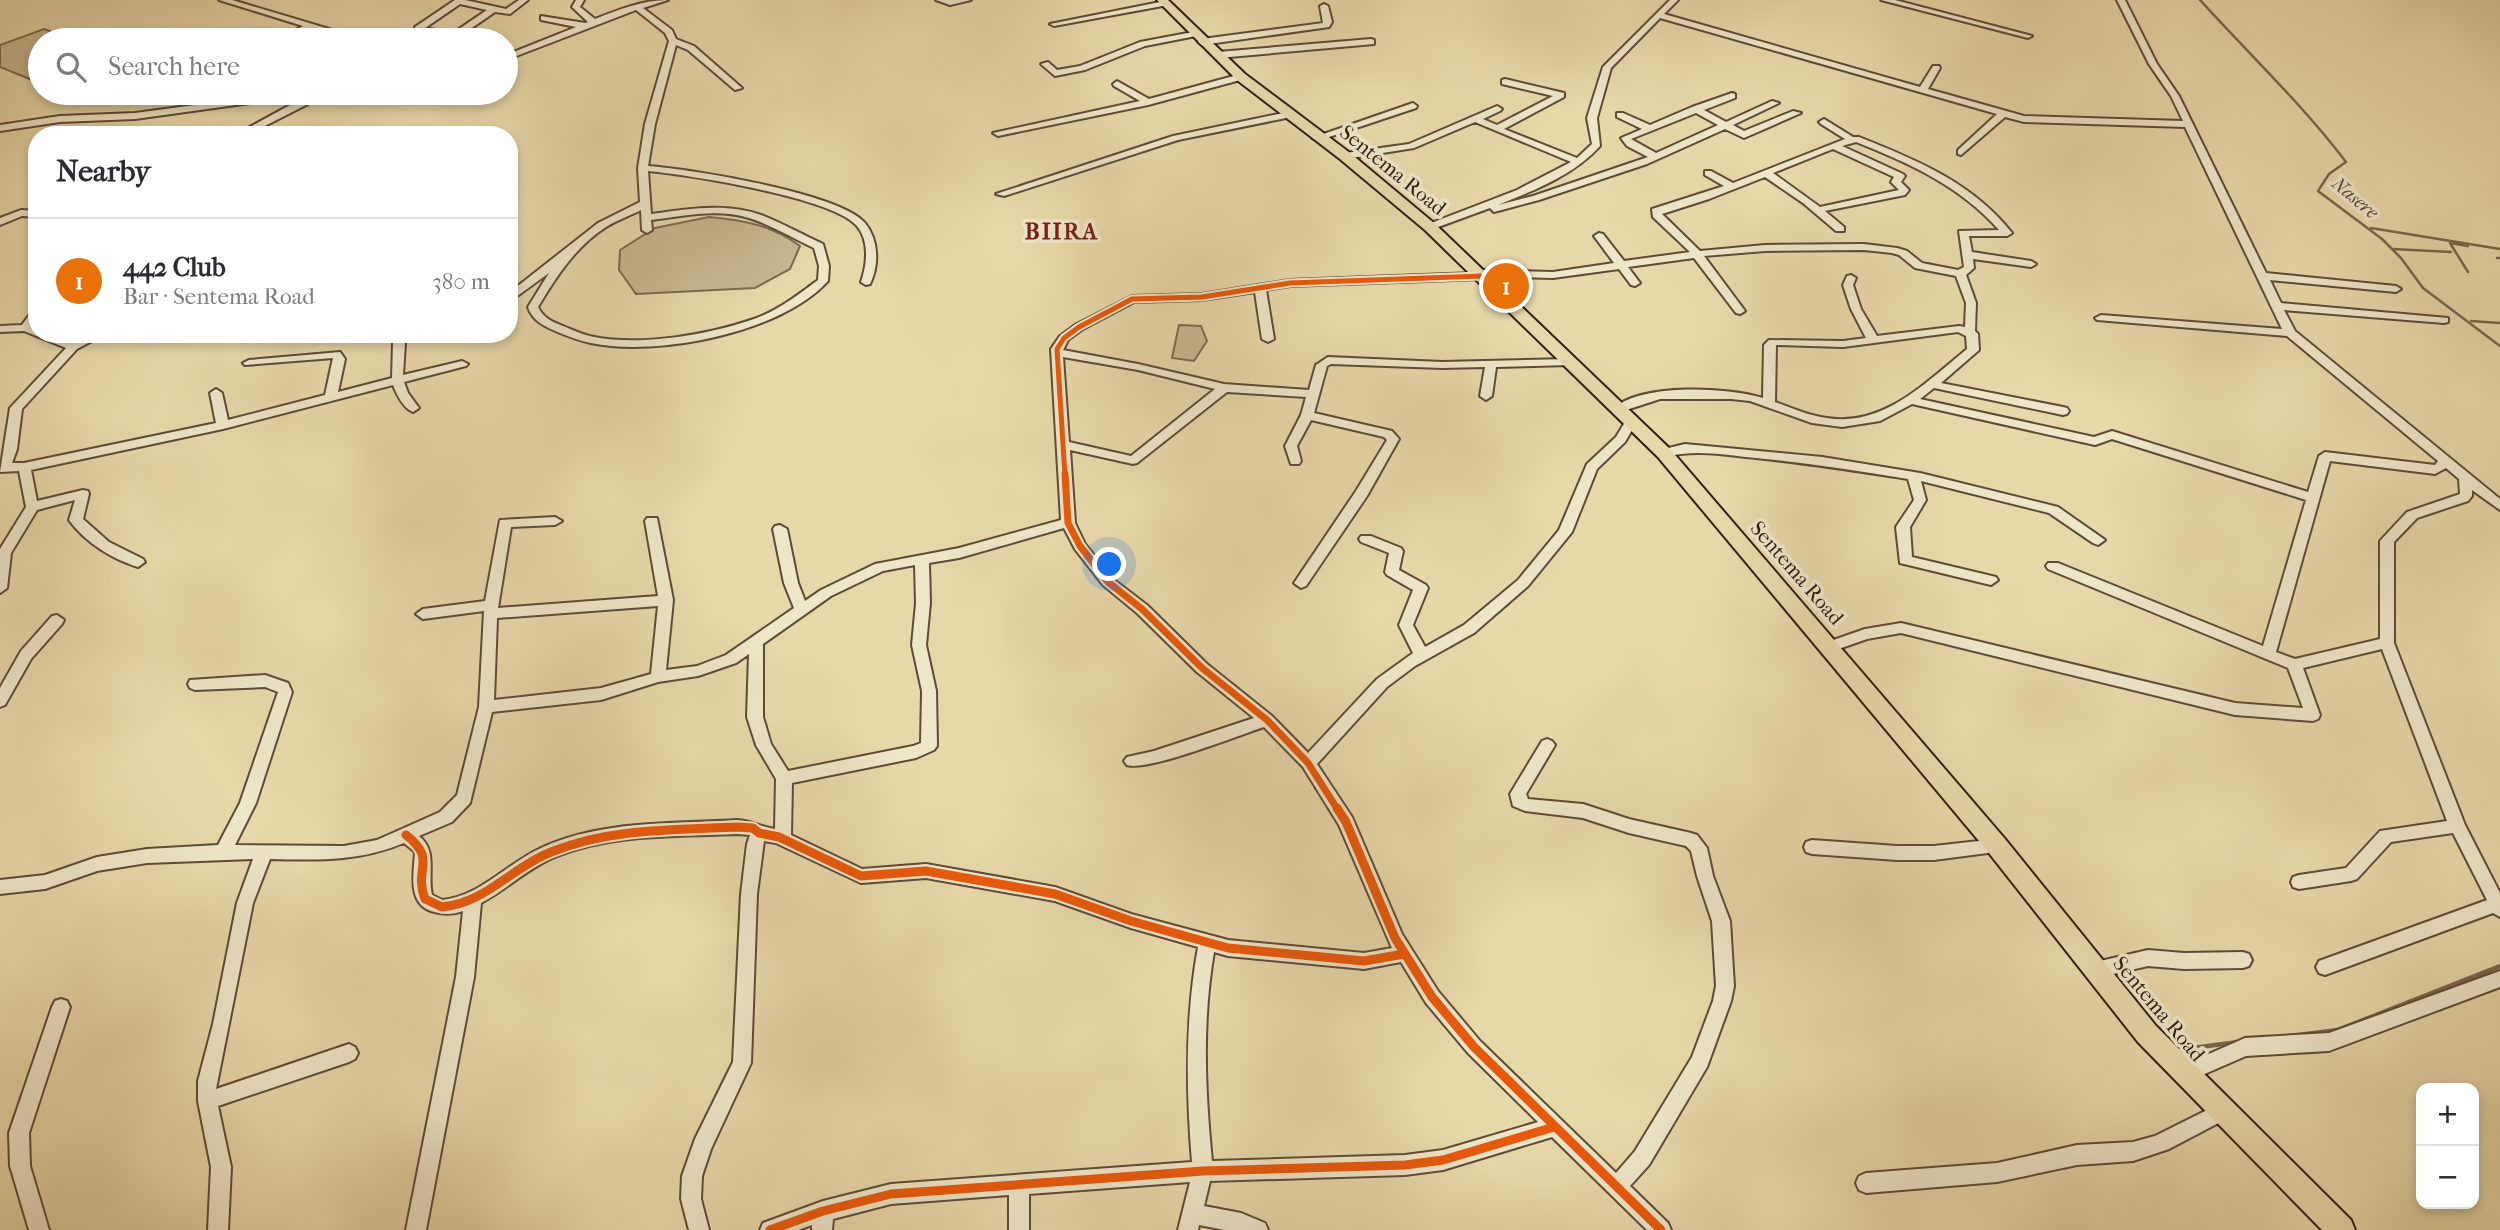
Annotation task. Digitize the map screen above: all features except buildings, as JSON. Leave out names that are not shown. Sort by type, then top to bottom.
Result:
[{"type":"main road","name":"Sentema Road","points":[[1163,1],[1241,77],[1317,138],[1345,156],[1430,227],[1664,453],[1997,846],[2147,1034],[2221,1112],[2341,1230]]},
{"type":"street","points":[[223,0],[254,7],[317,28]]},
{"type":"street","points":[[254,7],[269,0]]},
{"type":"street","points":[[419,28],[459,1],[484,6],[495,4],[507,12],[524,0]]},
{"type":"street","points":[[580,0],[576,7],[589,24]]},
{"type":"street","points":[[518,53],[641,4],[664,0]]},
{"type":"street","points":[[940,0],[950,3],[967,0]]},
{"type":"street","points":[[1430,227],[1473,211],[1580,162],[1597,144],[1592,118],[1607,67],[1674,0]]},
{"type":"street","points":[[1885,0],[2028,36]]},
{"type":"street","points":[[2121,0],[2153,64],[2175,96],[2290,333],[2500,506]]},
{"type":"street","points":[[1054,24],[1163,1]]},
{"type":"street","points":[[464,28],[495,4]]},
{"type":"street","points":[[579,243],[553,274],[533,307],[537,316],[546,323],[597,342],[631,344],[688,338],[760,321],[807,294],[823,281],[824,266],[819,246],[784,228],[740,212],[707,210],[647,224],[643,168],[650,124],[673,41],[669,32],[641,4]]},
{"type":"street","points":[[1045,64],[1055,74],[1082,68],[1143,44],[1326,25],[1328,22],[1324,6]]},
{"type":"street","points":[[1658,15],[2024,119],[2189,124]]},
{"type":"street","points":[[544,18],[589,24]]},
{"type":"street","points":[[305,28],[309,26]]},
{"type":"street","points":[[673,41],[691,48],[738,88]]},
{"type":"street","points":[[1218,55],[1371,42]]},
{"type":"street","points":[[1923,90],[1936,68]]},
{"type":"street","points":[[998,133],[1148,102],[1241,77]]},
{"type":"street","points":[[1497,129],[1561,95],[1505,82]]},
{"type":"street","points":[[1117,84],[1148,102]]},
{"type":"street","points":[[1656,157],[1626,140],[1627,136],[1732,96]]},
{"type":"street","points":[[1473,211],[1485,211],[1536,198],[1656,157],[1775,103]]},
{"type":"street","points":[[0,128],[60,119],[135,116],[220,105]]},
{"type":"street","points":[[257,126],[299,105]]},
{"type":"street","points":[[1317,138],[1413,106]]},
{"type":"street","points":[[1345,156],[1411,146],[1497,109]]},
{"type":"street","points":[[1695,109],[1744,135],[1796,113]]},
{"type":"street","points":[[1961,152],[2004,113]]},
{"type":"street","points":[[1620,114],[1648,128]]},
{"type":"street","points":[[1001,194],[1176,138],[1288,115]]},
{"type":"street","points":[[1474,118],[1580,162]]},
{"type":"street","points":[[1824,122],[1852,140]]},
{"type":"street","points":[[1661,1230],[1554,1127],[1432,998],[1404,954],[1346,822],[1308,763],[1267,720],[1202,668],[1142,609],[1108,582],[1080,546],[1068,523],[1065,506],[1064,445],[1059,413],[1057,352],[1059,344],[1079,327],[1132,299],[1202,297],[1260,286],[1480,275],[1553,275],[1697,254],[1765,248],[1882,248],[1903,253],[1923,268],[1960,274],[1969,268],[1963,233],[2007,232],[1962,190],[1938,173],[1856,139],[1852,140],[1706,197],[1656,211],[1697,254],[1740,311]]},
{"type":"street","points":[[1818,210],[1902,193],[1904,190],[1896,182],[1900,176],[1898,173],[1833,146]]},
{"type":"street","points":[[643,168],[683,172],[779,193],[818,203],[855,218],[861,224],[873,259],[866,282]]},
{"type":"street","points":[[1765,172],[1840,229]]},
{"type":"street","points":[[1707,173],[1731,186]]},
{"type":"street","points":[[518,292],[613,217],[645,204]]},
{"type":"street","points":[[0,222],[21,213],[28,213]]},
{"type":"street","points":[[1599,236],[1635,284]]},
{"type":"street","points":[[1968,255],[2031,264]]},
{"type":"street","points":[[1308,763],[1381,683],[1469,629],[1523,583],[1565,532],[1591,467],[1621,439],[1626,414],[1643,398],[1742,397],[1816,421],[1840,424],[1878,418],[1908,400],[1973,350],[1974,340],[1970,331],[1971,303],[1960,274]]},
{"type":"street","points":[[2263,276],[2396,289]]},
{"type":"street","points":[[1851,278],[1848,285],[1856,309],[1873,340]]},
{"type":"street","points":[[1260,286],[1268,338]]},
{"type":"street","points":[[2277,306],[2444,320]]},
{"type":"street","points":[[2101,318],[2290,333]]},
{"type":"street","points":[[25,328],[28,324]]},
{"type":"street","points":[[0,329],[28,329]]},
{"type":"street","points":[[1769,405],[1770,345],[1773,342],[1843,344],[1949,329],[1970,331]]},
{"type":"street","points":[[63,343],[73,347]]},
{"type":"street","points":[[1,468],[8,460],[11,449],[16,408],[73,347],[81,343]]},
{"type":"street","points":[[399,343],[397,381],[400,394],[413,408]]},
{"type":"street","points":[[1057,352],[1138,367],[1224,388],[1313,394]]},
{"type":"street","points":[[249,363],[336,354],[339,359],[331,397]]},
{"type":"street","points":[[1295,461],[1291,446],[1307,415],[1322,365],[1332,359],[1425,364],[1571,362]]},
{"type":"street","points":[[1,468],[24,467],[223,425],[462,364]]},
{"type":"street","points":[[1486,396],[1491,364]]},
{"type":"street","points":[[1930,384],[2063,411]]},
{"type":"street","points":[[1064,445],[1133,460],[1224,388]]},
{"type":"street","points":[[216,393],[223,425]]},
{"type":"street","points":[[1908,400],[2095,441],[2112,435],[2313,498]]},
{"type":"street","points":[[0,411],[16,408]]},
{"type":"street","points":[[1301,583],[1362,493],[1393,439],[1390,435],[1307,415]]},
{"type":"street","points":[[1664,453],[1685,448],[1705,449],[1822,461],[1913,476],[2053,510],[2098,540]]},
{"type":"street","points":[[2268,654],[2325,456],[2435,470],[2440,468],[2445,459]]},
{"type":"street","points":[[0,588],[5,553],[32,507],[24,467]]},
{"type":"street","points":[[2325,967],[2498,907],[2457,826],[2387,643],[2387,541],[2412,515],[2466,496],[2465,475]]},
{"type":"street","points":[[1913,476],[1920,500],[1903,527],[1905,560],[1991,580]]},
{"type":"street","points":[[32,507],[83,494],[76,520],[103,547],[138,562]]},
{"type":"street","points":[[0,887],[45,883],[97,864],[122,860],[223,852],[344,853],[379,846],[446,817],[460,805],[486,707],[490,609],[505,523],[555,520]]},
{"type":"street","points":[[652,521],[666,600],[658,677]]},
{"type":"street","points":[[486,707],[601,694],[658,677],[716,666],[756,643],[801,609],[866,573],[888,565],[922,561],[1068,523]]},
{"type":"street","points":[[780,529],[791,583],[801,609]]},
{"type":"street","points":[[1366,539],[1396,551],[1392,572],[1421,588],[1406,625],[1422,656]]},
{"type":"street","points":[[784,779],[916,752],[929,746],[929,691],[919,645],[923,603],[922,561]]},
{"type":"street","points":[[2053,566],[2294,665],[2387,643]]},
{"type":"street","points":[[423,614],[666,600]]},
{"type":"street","points":[[0,701],[26,655],[57,620]]},
{"type":"street","points":[[1830,647],[1865,634],[1901,628],[2235,709],[2313,715],[2294,665]]},
{"type":"street","points":[[756,643],[755,718],[758,732],[784,779],[783,839]]},
{"type":"street","points":[[195,684],[265,681],[276,683],[283,687],[285,692],[248,803],[223,852]]},
{"type":"street","points":[[1132,761],[1154,757],[1267,720]]},
{"type":"street","points":[[1547,745],[1518,794],[1518,801],[1593,813],[1629,826],[1691,840],[1699,848],[1704,876],[1724,934],[1725,986],[1722,1001],[1697,1067],[1642,1158],[1616,1188]]},
{"type":"street","points":[[2299,882],[2351,874],[2386,836],[2457,826]]},
{"type":"street","points":[[406,835],[420,846],[423,852],[422,887],[428,902],[450,907],[472,900],[549,852],[609,835],[633,831],[737,827],[753,828],[759,833],[783,839],[861,876],[926,870],[1055,894],[1131,921],[1207,943],[1248,951],[1364,961],[1404,954]]},
{"type":"street","points":[[699,1230],[691,1199],[692,1176],[702,1146],[742,1063],[749,894],[755,844],[759,833]]},
{"type":"street","points":[[1812,847],[1859,853],[1897,853],[1997,846]]},
{"type":"street","points":[[218,1230],[220,1167],[207,1101],[210,1066],[222,1024],[245,903],[264,852]]},
{"type":"street","points":[[416,1230],[465,977],[472,900]]},
{"type":"street","points":[[1207,943],[1199,988],[1196,1095],[1203,1171],[1190,1222],[1241,1223],[1258,1230]]},
{"type":"street","points":[[2096,970],[2148,958],[2184,961],[2243,960]]},
{"type":"street","points":[[2184,1074],[2245,1047],[2329,1042],[2500,979]]},
{"type":"street","points":[[39,1230],[20,1166],[19,1133],[61,1007]]},
{"type":"street","points":[[207,1101],[349,1053]]},
{"type":"street","points":[[1866,1183],[1986,1173],[2052,1163],[2076,1155],[2131,1153],[2144,1150],[2189,1129],[2206,1117],[2221,1112]]},
{"type":"street","points":[[770,1230],[823,1221],[891,1194],[1203,1171],[1405,1165],[1443,1160],[1554,1127]]},
{"type":"street","points":[[1019,1184],[1019,1230]]},
{"type":"shaded area","points":[[28,35],[28,78],[0,67],[0,45]]},
{"type":"shaded area","points":[[709,217],[757,225],[779,233],[800,246],[790,269],[755,288],[636,294],[619,270],[620,250],[655,228]]},
{"type":"shaded area","points":[[1179,325],[1201,326],[1207,341],[1194,361],[1172,358]]},
{"type":"waterway","name":"Nasere","points":[[2200,0],[2294,100],[2346,162],[2329,174],[2318,191],[2382,239],[2401,258],[2423,288],[2500,346]]},
{"type":"waterway","points":[[2371,228],[2500,249]]},
{"type":"waterway","points":[[2468,246],[2450,243],[2468,272]]},
{"type":"waterway","points":[[2393,249],[2451,252]]},
{"type":"waterway","points":[[2471,321],[2500,323]]},
{"type":"waterway","points":[[2298,1035],[2338,1030],[2500,966]]},
{"type":"waterway","points":[[2185,1049],[2238,1042]]},
{"type":"cycle path","points":[[1481,276],[1290,283],[1202,297],[1132,299],[1079,327],[1064,338],[1057,349],[1068,523],[1080,546],[1108,582],[1142,609],[1202,668],[1267,720],[1308,763],[1346,822],[1395,938],[1432,997],[1474,1047],[1661,1230]]},
{"type":"cycle path","points":[[406,835],[420,846],[423,852],[422,887],[425,899],[442,907],[457,906],[473,900],[535,859],[570,845],[617,834],[737,827],[753,828],[759,833],[779,837],[861,876],[926,871],[1055,894],[1131,921],[1228,948],[1364,961],[1404,954]]},
{"type":"cycle path","points":[[770,1230],[823,1211],[891,1194],[1203,1171],[1405,1165],[1443,1160],[1554,1127]]},
{"type":"place","name":"442 Club","points":[[1506,286]]},
{"type":"district","name":"BIIRA","points":[[1062,231]]}]
